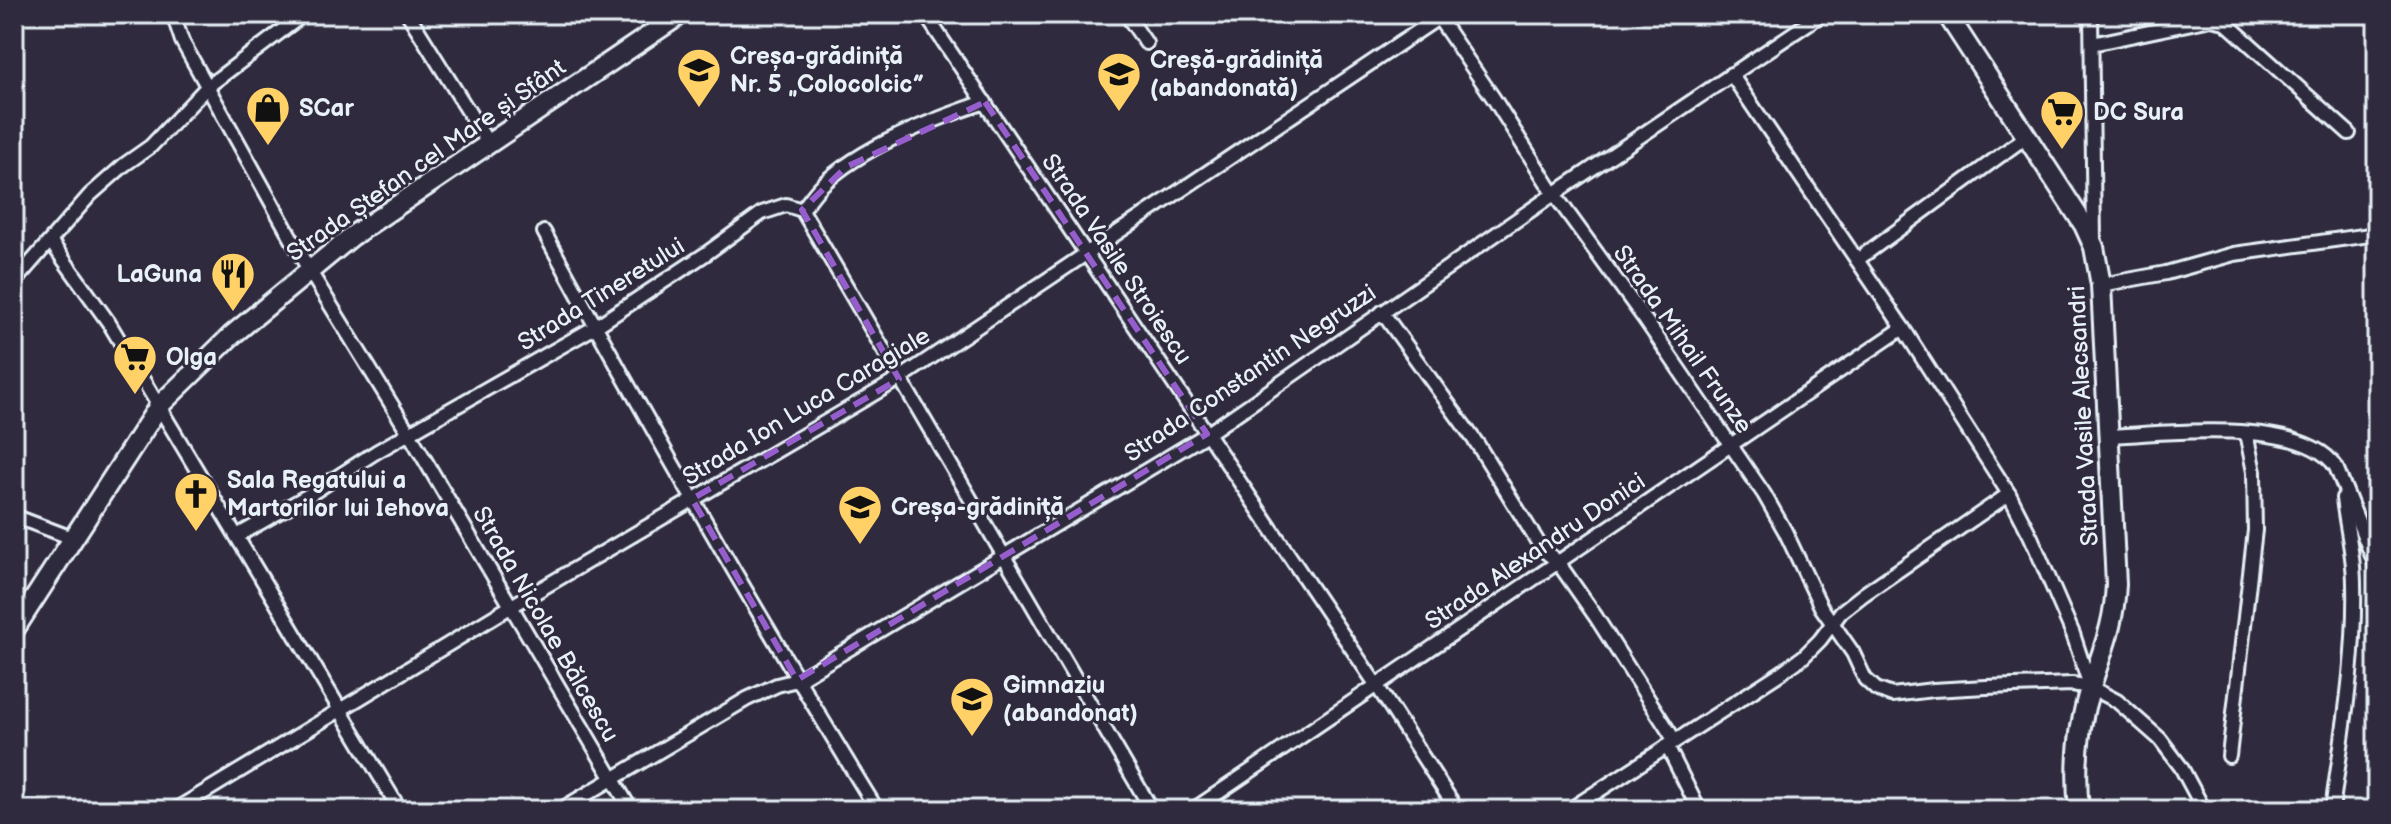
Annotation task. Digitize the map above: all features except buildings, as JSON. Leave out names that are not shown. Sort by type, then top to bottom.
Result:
[{"type":"main road","name":"Strada Ștefan cel Mare și Sfânt","points":[[14,630],[159,406],[231,336],[352,236],[681,14]]},
{"type":"main road","points":[[1947,14],[2077,212],[2094,247]]},
{"type":"main road","name":"Strada Vasile Alecsandri","points":[[2079,810],[2078,760],[2090,687],[2108,640],[2116,584],[2101,285],[2094,247]]},
{"type":"street","name":"Strada Nicolae Bălcescu","points":[[173,14],[182,41],[309,270],[409,433],[631,810]]},
{"type":"street","points":[[14,282],[90,195],[151,146],[207,87],[304,14]]},
{"type":"street","points":[[408,14],[488,143]]},
{"type":"street","name":"Strada Vasile Stroiescu","points":[[925,14],[1457,810]]},
{"type":"street","points":[[1126,14],[1146,43]]},
{"type":"street","name":"Strada Constantin Negruzzi","points":[[560,810],[747,699],[777,685],[797,680],[1004,553],[1207,434],[1554,194],[1822,14]]},
{"type":"street","name":"Strada Vasile Alecsandri","points":[[2091,14],[2094,247]]},
{"type":"street","name":"Strada Mihail Frunze","points":[[1440,15],[1554,194],[1731,445],[1785,531],[1831,624],[1853,653],[1865,679],[1883,693],[1903,695],[1933,690],[2042,685],[2090,687]]},
{"type":"street","name":"Strada Ion Luca Caragiale","points":[[175,810],[510,607],[899,379],[1440,15]]},
{"type":"street","points":[[2092,44],[2211,19],[2225,22],[2349,133]]},
{"type":"street","points":[[1731,74],[1903,328],[2009,494],[2073,634],[2090,687],[2117,701],[2160,739],[2181,767],[2204,810]]},
{"type":"street","points":[[985,102],[916,129],[846,167],[821,187],[802,210],[1152,810]]},
{"type":"street","points":[[1857,260],[2027,136]]},
{"type":"street","name":"Strada Tineretului","points":[[237,536],[595,327],[762,213],[786,205],[802,210]]},
{"type":"street","points":[[544,232],[692,499],[877,810]]},
{"type":"street","points":[[2101,285],[2166,273],[2234,254],[2377,234]]},
{"type":"street","points":[[51,242],[109,323],[400,810]]},
{"type":"street","points":[[1382,312],[1478,445],[1531,533],[1547,555],[1557,561],[1671,744],[1699,810]]},
{"type":"street","name":"Strada Alexandru Donici","points":[[1193,810],[1903,328]]},
{"type":"street","points":[[2229,756],[2255,530],[2254,472],[2246,433]]},
{"type":"street","points":[[2108,436],[2246,433],[2270,435],[2314,448],[2331,459],[2377,568]]},
{"type":"street","points":[[2332,810],[2351,651],[2354,585],[2343,487]]},
{"type":"street","points":[[1569,810],[1803,657],[1831,624],[1864,594],[2009,494]]},
{"type":"street","points":[[14,516],[72,538]]},
{"type":"highlighted area","points":[[985,102],[1207,434],[797,680],[692,499],[899,379],[802,210],[846,167]]},
{"type":"place","name":"Creșa-grădiniță Nr. 5 „Colocolcic”","points":[[699,109]]},
{"type":"place","name":"Creșă-grădiniță (abandonată)","points":[[1119,113]]},
{"type":"place","name":"SCar","points":[[268,147]]},
{"type":"place","name":"DC Sura","points":[[2062,151]]},
{"type":"place","name":"LaGuna","points":[[233,313]]},
{"type":"place","name":"Olga","points":[[135,396]]},
{"type":"place","name":"Sala Regatului a Martorilor lui Iehova","points":[[196,533]]},
{"type":"place","name":"Creșa-grădiniță","points":[[860,546]]},
{"type":"place","name":"Gimnaziu (abandonat)","points":[[972,738]]}]
